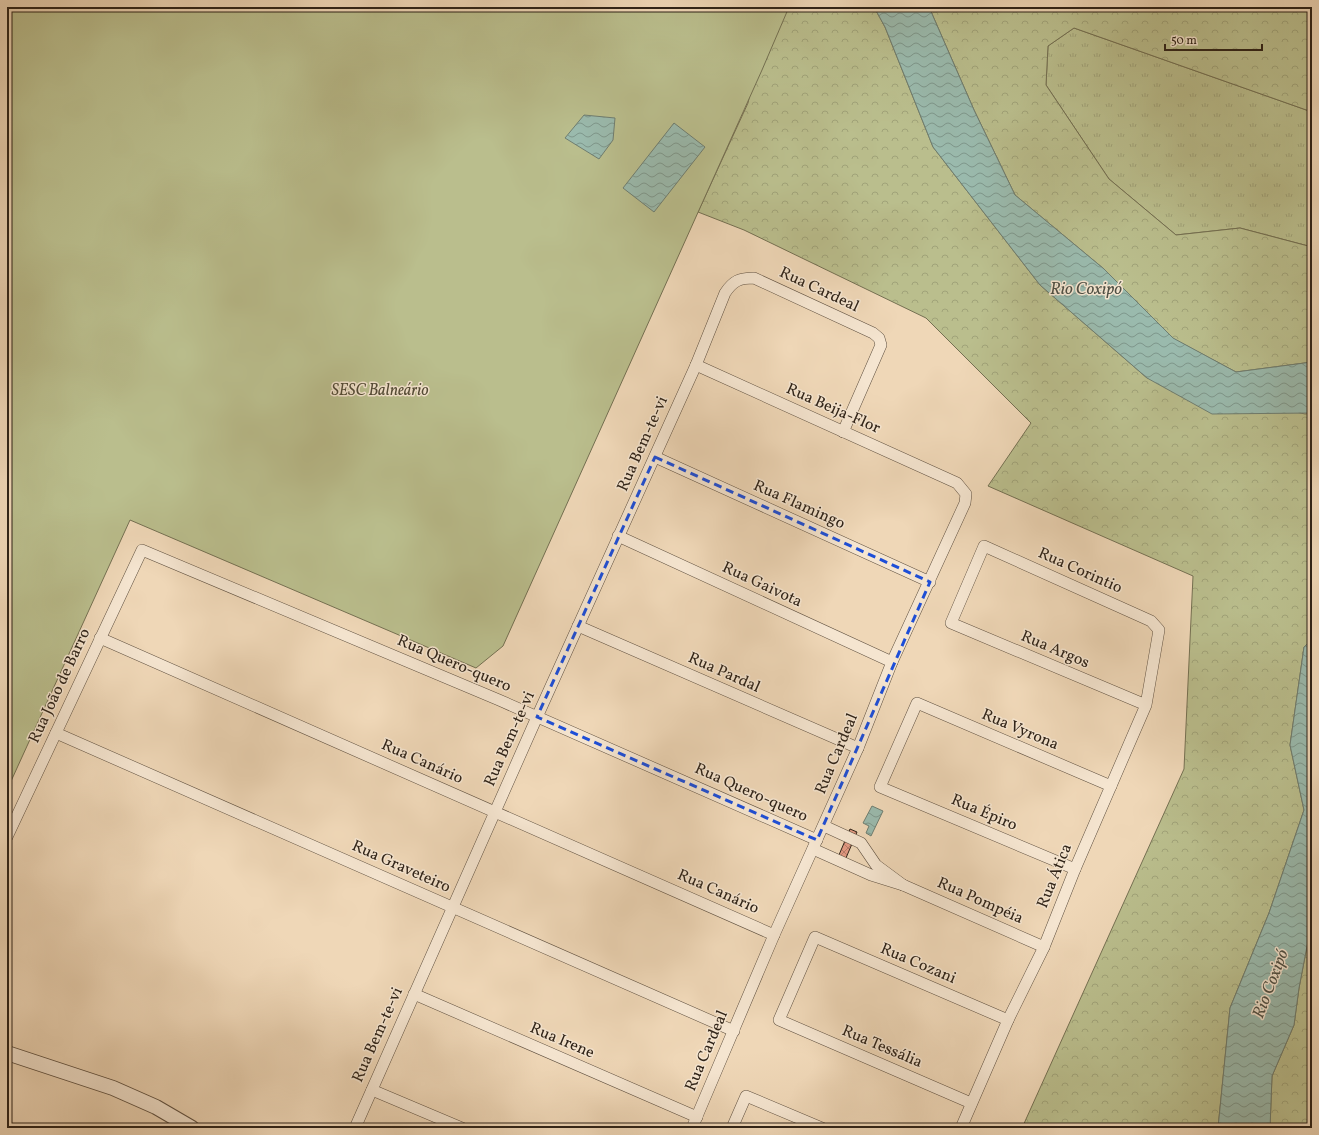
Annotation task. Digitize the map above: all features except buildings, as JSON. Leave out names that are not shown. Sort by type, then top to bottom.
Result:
[{"type":"street","name":"Rua Cardeal","points":[[696,365],[725,293],[732,283],[741,278],[754,278],[873,333],[879,338],[881,345],[843,432]]},
{"type":"street","name":"Rua Beija-Flor","points":[[696,365],[957,483]]},
{"type":"street","name":"Rua Bem-te-vi","points":[[355,1128],[452,907],[696,365]]},
{"type":"street","name":"Rua Flamingo","points":[[654,457],[930,582]]},
{"type":"street","name":"Rua Cardeal","points":[[692,1128],[774,935],[858,748],[892,662],[966,503],[966,494],[957,483]]},
{"type":"street","name":"Rua Gaivota","points":[[618,536],[892,662]]},
{"type":"street","name":"Rua Corintio","points":[[951,623],[984,546],[1151,621],[1159,630]]},
{"type":"street","name":"Rua João de Barro","points":[[7,837],[142,550]]},
{"type":"street","name":"Rua Quero-quero","points":[[142,550],[537,717],[817,841]]},
{"type":"street","name":"Rua Argos","points":[[951,623],[1146,705]]},
{"type":"street","name":"Rua Pardal","points":[[578,626],[858,748]]},
{"type":"street","name":"Rua Ática","points":[[961,1128],[1008,1020],[1044,947],[1075,869],[1146,705],[1159,630]]},
{"type":"street","name":"Rua Canário","points":[[100,638],[774,935]]},
{"type":"street","name":"Rua Vyrona","points":[[880,787],[916,704],[1111,786]]},
{"type":"street","name":"Rua Graveteiro","points":[[56,733],[734,1031]]},
{"type":"street","name":"Rua Épiro","points":[[880,787],[1075,869]]},
{"type":"street","name":"Rua Pompéia","points":[[817,841],[861,842],[876,865],[903,884]]},
{"type":"street","name":"Rua Pompéia","points":[[817,841],[853,861],[867,873],[903,884],[1044,947]]},
{"type":"street","name":"Rua Cozani","points":[[779,1020],[815,937],[1008,1020]]},
{"type":"street","name":"Rua Irene","points":[[414,994],[697,1117]]},
{"type":"street","name":"Rua Tessália","points":[[779,1020],[972,1103]]},
{"type":"street","points":[[7,1053],[113,1088],[156,1107],[192,1128]]},
{"type":"street","points":[[372,1090],[462,1128]]},
{"type":"street","points":[[732,1128],[746,1096],[822,1128]]},
{"type":"highlighted area","points":[[655,457],[930,582],[817,840],[537,717]]},
{"type":"green space","name":"SESC Balneário","points":[[7,7],[789,7],[503,646],[476,668],[130,520],[7,790]]},
{"type":"green space","points":[[768,7],[874,7],[885,27],[933,147],[1040,285],[1147,378],[1305,414],[1312,413],[1312,640],[1304,647],[1290,745],[1304,810],[1269,913],[1230,1008],[1218,1128],[1022,1128],[1184,769],[1193,576],[988,486],[1031,423],[926,318],[744,230],[698,212],[748,103]]},
{"type":"green space","points":[[929,7],[1312,7],[1312,112],[1074,28],[1048,46],[1046,85],[1109,179],[1176,235],[1240,228],[1312,247],[1312,362],[1236,372],[1172,338],[1104,269],[1015,195],[974,110]]},
{"type":"green space","points":[[1074,28],[1312,112],[1312,247],[1240,228],[1176,235],[1109,179],[1046,85],[1048,46]]},
{"type":"green space","points":[[1312,920],[1312,1128],[1270,1128],[1272,1076],[1294,1025],[1299,988]]},
{"type":"water","name":"Rio Coxipó","points":[[874,7],[929,7],[974,110],[1015,195],[1104,269],[1173,338],[1236,372],[1312,362],[1312,413],[1212,414],[1147,378],[1040,285],[933,147],[885,27]]},
{"type":"water","points":[[584,115],[615,118],[613,140],[599,159],[565,138]]},
{"type":"water","points":[[674,123],[705,147],[654,212],[623,188]]},
{"type":"water","name":"Rio Coxipó","points":[[1312,640],[1312,920],[1299,988],[1294,1025],[1272,1076],[1270,1128],[1218,1128],[1230,1008],[1269,913],[1304,810],[1290,745],[1304,647]]},
{"type":"water","points":[[872,806],[883,811],[871,836],[866,833],[869,826],[863,823]]}]
